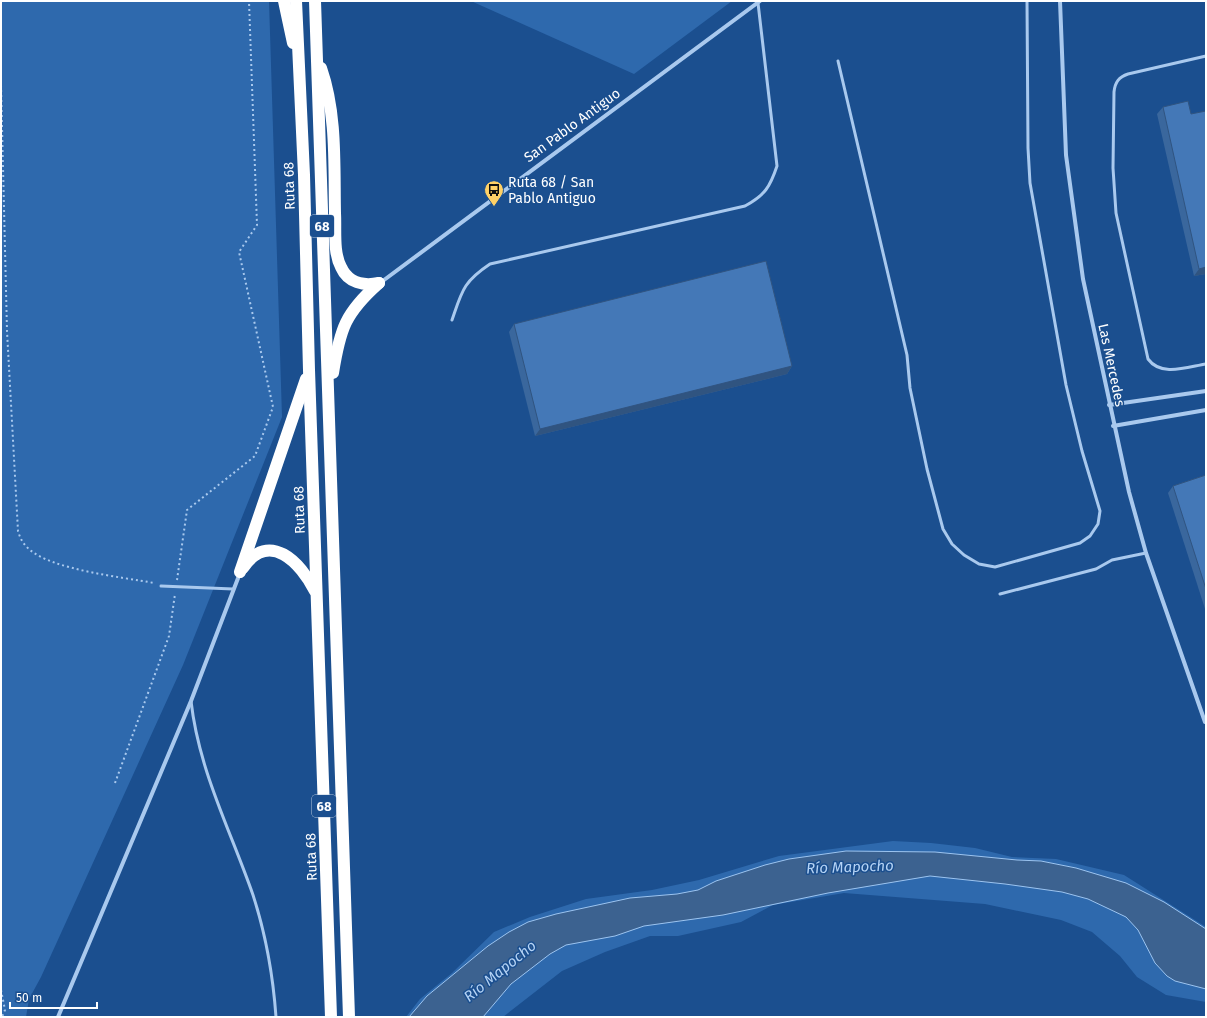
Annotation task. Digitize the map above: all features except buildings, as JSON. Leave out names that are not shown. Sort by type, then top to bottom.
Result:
[{"type":"highway","points":[[284,1],[287,20],[298,57]]},
{"type":"highway","name":"Ruta 68","points":[[296,1],[304,168],[309,370],[331,1017]]},
{"type":"highway","name":"68","points":[[315,1],[349,1017]]},
{"type":"highway","points":[[316,52],[328,93],[332,118],[337,258],[345,274],[352,280],[368,285],[379,283]]},
{"type":"highway","points":[[329,399],[338,344],[345,322],[357,304],[379,283]]},
{"type":"highway","points":[[240,572],[309,370]]},
{"type":"highway","points":[[240,572],[254,556],[265,552],[280,552],[292,558],[317,594]]},
{"type":"street","name":"Las Mercedes","points":[[1060,1],[1066,155],[1073,215],[1083,279],[1128,492],[1146,553],[1205,722]]},
{"type":"street","name":"San Pablo Antiguo","points":[[379,283],[759,2]]},
{"type":"street","points":[[1109,405],[1206,391]]},
{"type":"street","points":[[1113,426],[1206,410]]},
{"type":"street","points":[[58,1017],[191,701],[240,572]]},
{"type":"lane","points":[[838,61],[907,355],[912,395],[927,469],[943,529],[952,544],[964,556],[979,564],[995,567],[1080,543],[1090,536],[1098,524],[1100,511],[1082,451],[1066,385],[1030,183],[1028,148],[1027,1]]},
{"type":"lane","points":[[452,320],[464,288],[469,280],[490,264],[745,206],[760,198],[771,184],[777,166],[759,2]]},
{"type":"lane","points":[[1206,56],[1128,74],[1120,78],[1114,92],[1113,168],[1116,213],[1148,359],[1155,366],[1164,370],[1206,364]]},
{"type":"lane","points":[[1000,594],[1096,569],[1112,560],[1146,553]]},
{"type":"lane","points":[[161,586],[233,589]]},
{"type":"lane","points":[[191,701],[196,738],[206,772],[259,915],[270,958],[276,1017]]},
{"type":"path","points":[[115,783],[169,636],[187,510],[255,456],[273,407],[239,252],[257,225],[250,1]]},
{"type":"path","points":[[1,85],[7,331],[18,531],[28,548],[50,560],[75,568],[176,587]]},
{"type":"path","points":[[1,990],[4,1010],[2,1017]]},
{"type":"shaded area","points":[[1,1],[269,1],[282,417],[183,665],[41,977],[29,999],[26,1017],[1,1017]]},
{"type":"shaded area","points":[[471,1],[732,1],[634,74]]},
{"type":"shaded area","points":[[893,841],[931,843],[975,848],[1012,857],[1056,859],[1124,875],[1206,927],[1206,1002],[1166,995],[1137,977],[1120,956],[1092,932],[1061,920],[985,904],[844,893],[773,905],[741,922],[678,936],[650,936],[605,952],[562,971],[503,1017],[406,1017],[420,999],[452,973],[494,932],[530,917],[586,899],[652,890],[699,880],[779,856]]},
{"type":"water","name":"Río Mapocho","points":[[846,851],[935,852],[1041,861],[1076,868],[1126,883],[1164,902],[1206,929],[1206,989],[1175,981],[1167,976],[1155,963],[1138,930],[1126,917],[1088,899],[1062,892],[930,876],[828,893],[723,915],[644,926],[615,936],[566,945],[550,954],[511,984],[483,1017],[409,1017],[427,996],[488,946],[509,932],[528,922],[556,914],[630,898],[677,894],[698,890],[716,881],[765,865],[789,859]]},
{"type":"place","name":"Ruta 68 / San Pablo Antiguo","points":[[494,207]]}]
